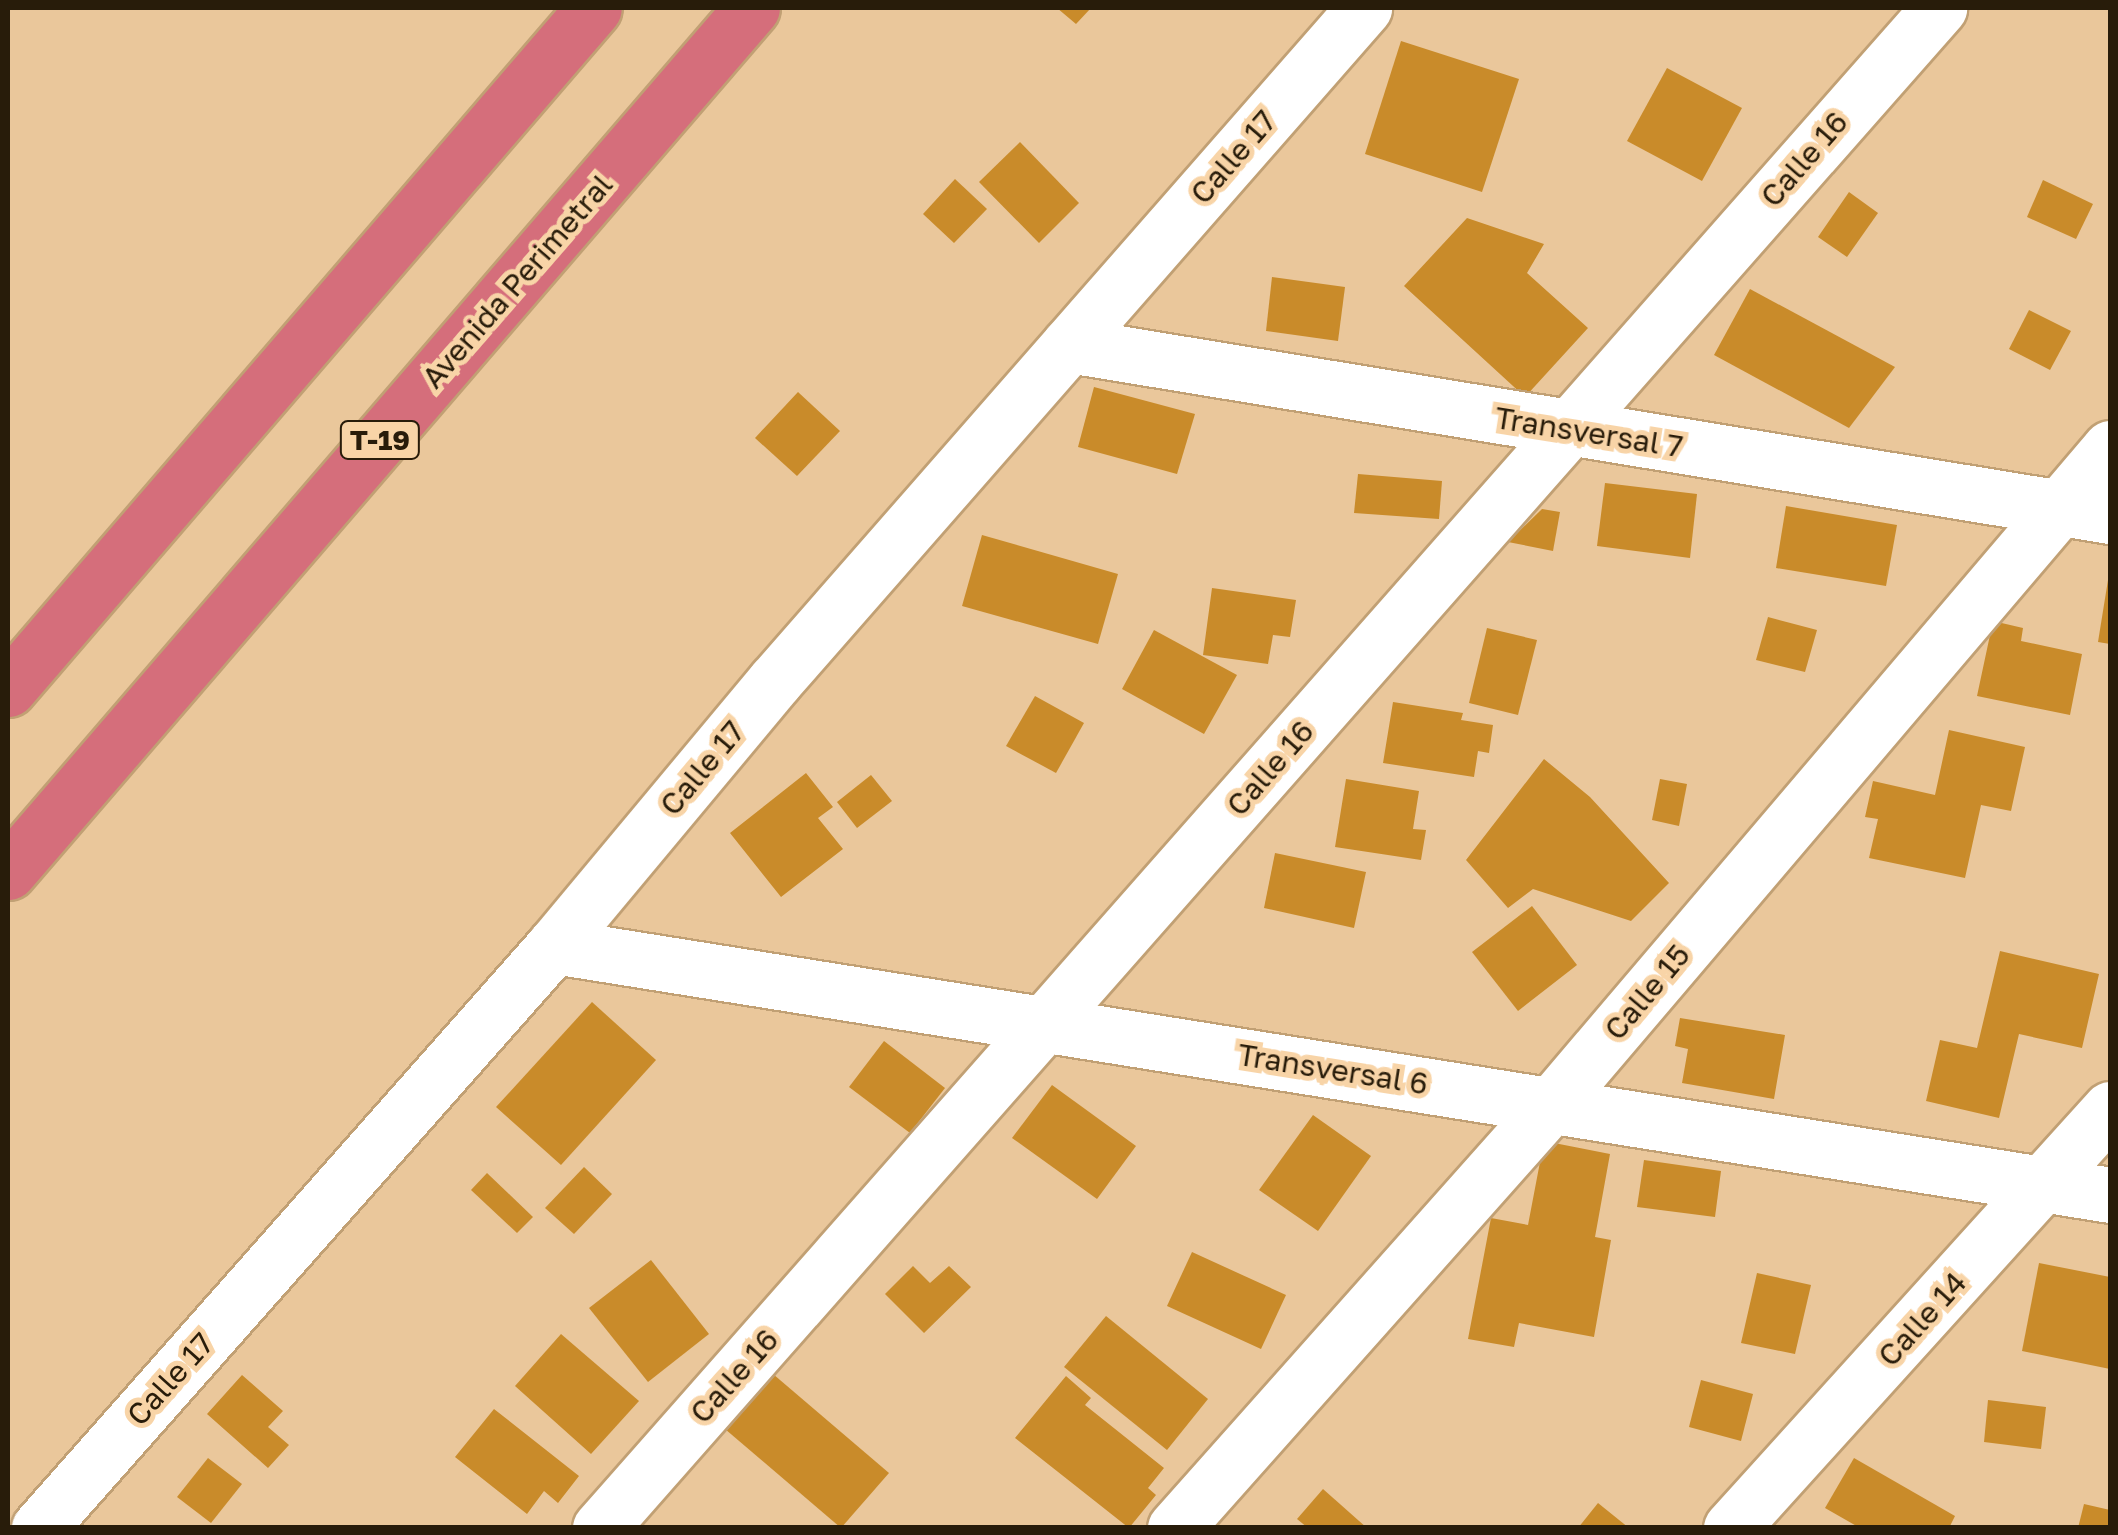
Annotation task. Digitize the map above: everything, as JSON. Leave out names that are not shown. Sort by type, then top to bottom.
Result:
[{"type":"highway","points":[[8,689],[594,8]]},
{"type":"highway","name":"Avenida Perimetral","points":[[8,872],[752,8]]},
{"type":"street","name":"Calle 17","points":[[38,1528],[554,946],[1069,345],[1364,8]]},
{"type":"street","name":"Calle 16","points":[[600,1528],[1939,8]]},
{"type":"street","name":"Transversal 7","points":[[1069,345],[2085,512]]},
{"type":"street","name":"Calle 15","points":[[1174,1528],[2085,512],[2110,448]]},
{"type":"street","name":"Transversal 6","points":[[554,946],[2048,1182],[2110,1195]]},
{"type":"street","name":"Calle 14","points":[[1731,1528],[2110,1109]]},
{"type":"building","points":[[1057,8],[1091,8],[1076,24]]},
{"type":"building","points":[[1401,41],[1519,79],[1482,192],[1365,154]]},
{"type":"building","points":[[1667,68],[1742,108],[1702,181],[1627,141]]},
{"type":"building","points":[[1020,142],[1079,203],[1039,243],[979,182]]},
{"type":"building","points":[[955,179],[987,209],[954,243],[923,214]]},
{"type":"building","points":[[2043,180],[2093,204],[2076,239],[2027,217]]},
{"type":"building","points":[[1849,192],[1878,213],[1847,257],[1818,237]]},
{"type":"building","points":[[1467,218],[1544,244],[1527,273],[1588,328],[1525,397],[1404,286]]},
{"type":"building","points":[[1272,277],[1345,287],[1338,341],[1266,331]]},
{"type":"building","points":[[1750,289],[1895,367],[1849,428],[1714,355]]},
{"type":"building","points":[[2029,310],[2071,331],[2050,370],[2009,349]]},
{"type":"building","points":[[1094,387],[1195,414],[1177,474],[1078,447]]},
{"type":"building","points":[[798,392],[840,431],[797,476],[755,438]]},
{"type":"building","points":[[1358,474],[1442,481],[1439,519],[1354,513]]},
{"type":"building","points":[[1605,483],[1697,494],[1690,558],[1597,546]]},
{"type":"building","points":[[1786,506],[1897,525],[1886,586],[1776,568]]},
{"type":"building","points":[[1542,509],[1560,512],[1553,551],[1508,542]]},
{"type":"building","points":[[982,535],[1118,574],[1098,644],[962,606]]},
{"type":"building","points":[[2110,581],[2110,644],[2098,642]]},
{"type":"building","points":[[1212,588],[1296,600],[1290,637],[1273,635],[1268,664],[1203,655]]},
{"type":"building","points":[[1768,617],[1817,630],[1805,672],[1756,660]]},
{"type":"building","points":[[1993,621],[2023,628],[2021,641],[2082,654],[2070,715],[1977,696]]},
{"type":"building","points":[[1487,628],[1537,640],[1518,715],[1469,703]]},
{"type":"building","points":[[1154,630],[1237,675],[1204,734],[1122,689]]},
{"type":"building","points":[[1035,696],[1084,723],[1056,773],[1006,746]]},
{"type":"building","points":[[1393,702],[1463,713],[1461,720],[1493,725],[1489,753],[1478,751],[1474,777],[1383,763]]},
{"type":"building","points":[[1949,730],[2025,747],[2011,811],[1981,805],[1965,878],[1869,858],[1878,819],[1865,817],[1873,781],[1935,795]]},
{"type":"building","points":[[1544,759],[1590,797],[1669,883],[1631,921],[1533,889],[1508,908],[1466,860]]},
{"type":"building","points":[[806,773],[833,807],[818,818],[843,849],[781,897],[730,833]]},
{"type":"building","points":[[871,775],[892,801],[857,828],[837,802]]},
{"type":"building","points":[[1346,779],[1419,791],[1413,829],[1426,830],[1421,860],[1335,847]]},
{"type":"building","points":[[1660,779],[1687,784],[1679,826],[1652,820]]},
{"type":"building","points":[[1275,853],[1366,872],[1354,928],[1264,908]]},
{"type":"building","points":[[1532,906],[1577,965],[1518,1011],[1472,952]]},
{"type":"building","points":[[2000,951],[2099,974],[2082,1048],[2019,1034],[1999,1118],[1926,1101],[1940,1040],[1977,1048]]},
{"type":"building","points":[[592,1002],[656,1060],[561,1165],[496,1107]]},
{"type":"building","points":[[1680,1018],[1785,1035],[1774,1099],[1682,1083],[1688,1049],[1675,1046]]},
{"type":"building","points":[[884,1041],[945,1088],[910,1133],[849,1087]]},
{"type":"building","points":[[1052,1085],[1136,1146],[1097,1199],[1012,1138]]},
{"type":"building","points":[[1313,1115],[1371,1156],[1318,1231],[1259,1190]]},
{"type":"building","points":[[1544,1141],[1610,1154],[1595,1237],[1611,1240],[1594,1337],[1519,1323],[1514,1347],[1468,1339],[1491,1218],[1528,1225]]},
{"type":"building","points":[[1644,1160],[1721,1171],[1715,1217],[1637,1207]]},
{"type":"building","points":[[584,1167],[612,1194],[574,1234],[545,1208]]},
{"type":"building","points":[[487,1173],[533,1217],[517,1233],[471,1190]]},
{"type":"building","points":[[1192,1252],[1286,1295],[1261,1349],[1167,1306]]},
{"type":"building","points":[[651,1260],[709,1334],[648,1382],[589,1308]]},
{"type":"building","points":[[2039,1263],[2110,1277],[2110,1369],[2022,1351]]},
{"type":"building","points":[[913,1266],[930,1283],[949,1266],[971,1287],[924,1333],[885,1294]]},
{"type":"building","points":[[1757,1273],[1811,1285],[1795,1354],[1741,1343]]},
{"type":"building","points":[[1106,1316],[1208,1399],[1167,1450],[1064,1367]]},
{"type":"building","points":[[561,1334],[639,1401],[591,1454],[515,1386]]},
{"type":"building","points":[[773,1374],[889,1473],[841,1528],[725,1429]]},
{"type":"building","points":[[242,1375],[283,1411],[268,1427],[289,1445],[268,1468],[207,1414]]},
{"type":"building","points":[[1066,1376],[1091,1398],[1085,1405],[1164,1468],[1148,1488],[1156,1495],[1129,1528],[1015,1438]]},
{"type":"building","points":[[1701,1380],[1753,1394],[1741,1441],[1689,1427]]},
{"type":"building","points":[[1988,1400],[2046,1407],[2041,1449],[1984,1442]]},
{"type":"building","points":[[494,1409],[579,1476],[558,1503],[544,1491],[527,1514],[455,1457]]},
{"type":"building","points":[[208,1458],[242,1484],[211,1523],[177,1497]]},
{"type":"building","points":[[1854,1458],[1955,1516],[1949,1528],[1860,1528],[1825,1508]]},
{"type":"building","points":[[1323,1489],[1367,1528],[1308,1528],[1297,1519]]},
{"type":"building","points":[[1598,1503],[1629,1528],[1578,1528]]},
{"type":"building","points":[[2084,1504],[2110,1510],[2110,1528],[2078,1528]]}]
